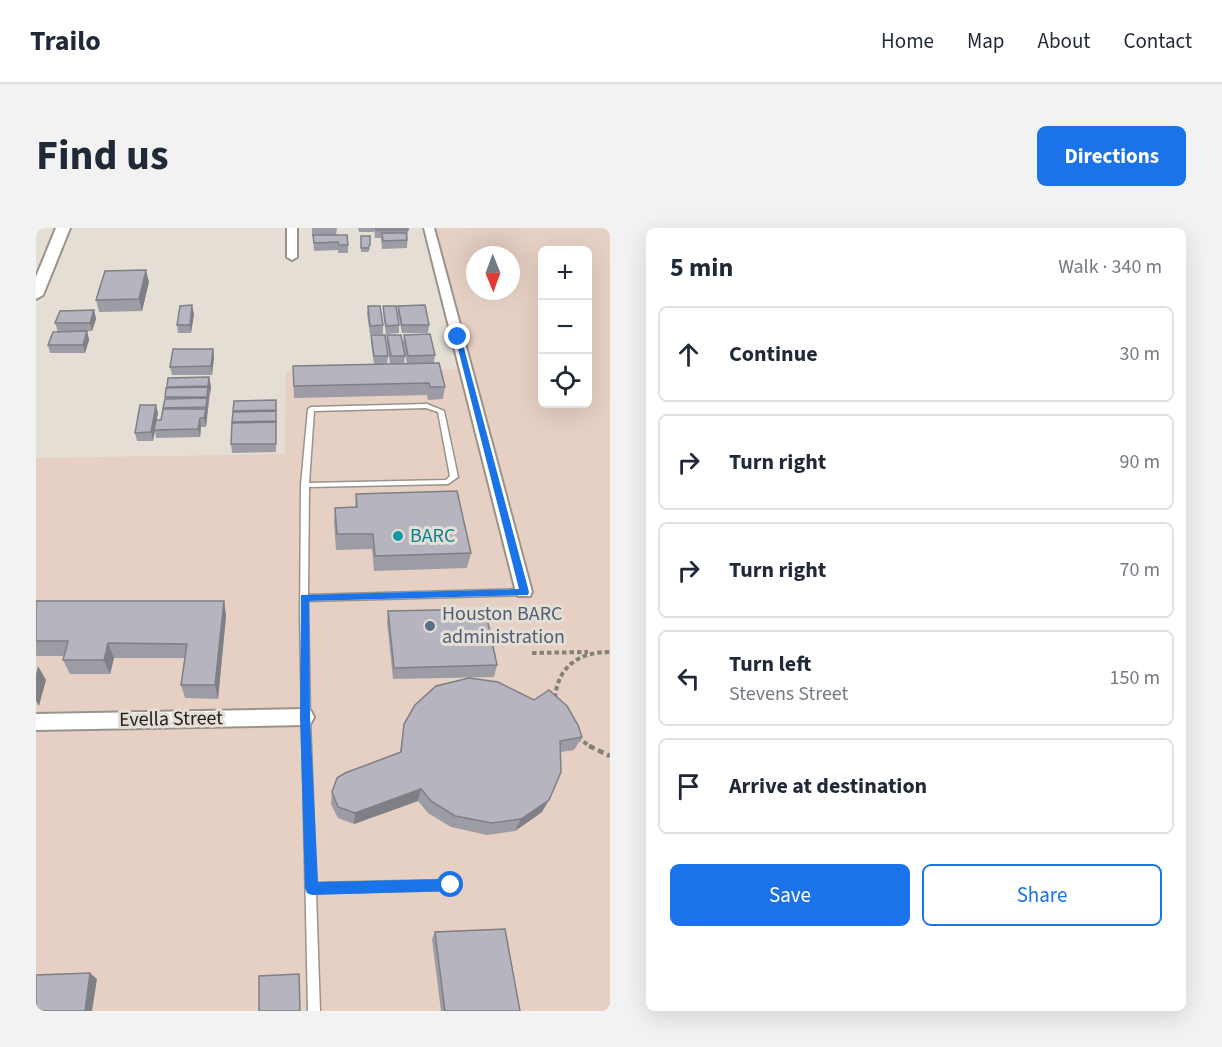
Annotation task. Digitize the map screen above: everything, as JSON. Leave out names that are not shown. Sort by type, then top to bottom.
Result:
[{"type":"main road","points":[[36,295],[63,228]]},
{"type":"street","points":[[292,228],[292,257]]},
{"type":"street","points":[[429,228],[524,592]]},
{"type":"street","name":"Evella Street","points":[[36,722],[305,717]]},
{"type":"lane","points":[[305,485],[448,482],[454,477],[441,411],[427,406],[311,408],[305,456],[304,598],[305,717],[315,1011]]},
{"type":"lane","points":[[304,598],[524,592]]},
{"type":"lane","points":[[312,888],[451,885]]},
{"type":"path","points":[[555,701],[556,685],[562,671],[580,657],[595,652]]},
{"type":"path","points":[[532,653],[609,652]]},
{"type":"path","points":[[572,734],[585,744],[610,756]]},
{"type":"shaded area","points":[[435,228],[610,228],[610,1011],[36,1011],[36,458],[285,454],[286,371],[472,369]]},
{"type":"building","points":[[376,228],[408,228],[408,230],[376,230]]},
{"type":"building","points":[[382,233],[406,233],[407,240],[383,241]]},
{"type":"building","points":[[313,235],[347,235],[348,245],[339,245],[338,242],[314,243]]},
{"type":"building","points":[[361,236],[370,236],[368,248],[361,248]]},
{"type":"building","points":[[146,270],[139,299],[96,300],[105,271]]},
{"type":"building","points":[[192,305],[190,325],[177,325],[180,306]]},
{"type":"building","points":[[425,305],[429,325],[402,325],[398,306]]},
{"type":"building","points":[[368,306],[380,306],[383,325],[370,326]]},
{"type":"building","points":[[383,306],[396,306],[399,325],[386,326]]},
{"type":"building","points":[[94,310],[90,323],[55,323],[60,311]]},
{"type":"building","points":[[87,331],[83,345],[48,345],[53,332]]},
{"type":"building","points":[[430,334],[435,355],[408,356],[404,335]]},
{"type":"building","points":[[371,335],[385,335],[388,356],[374,356]]},
{"type":"building","points":[[387,335],[401,335],[405,356],[391,356]]},
{"type":"building","points":[[173,349],[213,349],[211,366],[170,367]]},
{"type":"building","points":[[439,363],[445,387],[430,387],[429,383],[294,386],[293,366]]},
{"type":"building","points":[[209,377],[208,386],[167,387],[168,378]]},
{"type":"building","points":[[208,387],[207,397],[165,397],[166,388]]},
{"type":"building","points":[[207,398],[206,407],[163,408],[165,399]]},
{"type":"building","points":[[276,400],[276,410],[233,411],[234,401]]},
{"type":"building","points":[[140,405],[156,405],[151,432],[135,433]]},
{"type":"building","points":[[163,409],[206,409],[204,418],[200,418],[198,429],[154,430],[156,420],[161,420]]},
{"type":"building","points":[[276,411],[276,421],[232,422],[233,412]]},
{"type":"building","points":[[276,422],[276,444],[231,444],[232,423]]},
{"type":"building","name":"BARC","points":[[457,491],[471,553],[375,556],[373,534],[337,534],[335,508],[357,507],[356,494]]},
{"type":"building","points":[[36,601],[224,601],[215,685],[181,685],[187,644],[108,643],[104,660],[63,660],[68,641],[36,641]]},
{"type":"building","points":[[485,609],[497,665],[394,668],[388,611]]},
{"type":"building","points":[[469,678],[498,682],[534,700],[549,690],[567,706],[582,737],[560,741],[561,772],[549,800],[521,819],[492,823],[455,816],[431,801],[421,789],[355,813],[338,807],[332,792],[337,778],[401,752],[404,724],[415,705],[436,686]]},
{"type":"building","points":[[505,929],[520,1011],[445,1011],[435,932]]},
{"type":"building","points":[[90,973],[85,1011],[36,1011],[36,975]]},
{"type":"building","points":[[299,974],[300,1011],[259,1011],[259,976]]},
{"type":"place","name":"BARC","points":[[398,536]]},
{"type":"place","name":"Houston BARC administration","points":[[430,626]]},
{"type":"route","points":[[451,885],[312,888],[305,717],[304,598],[524,592],[458,337]]}]
